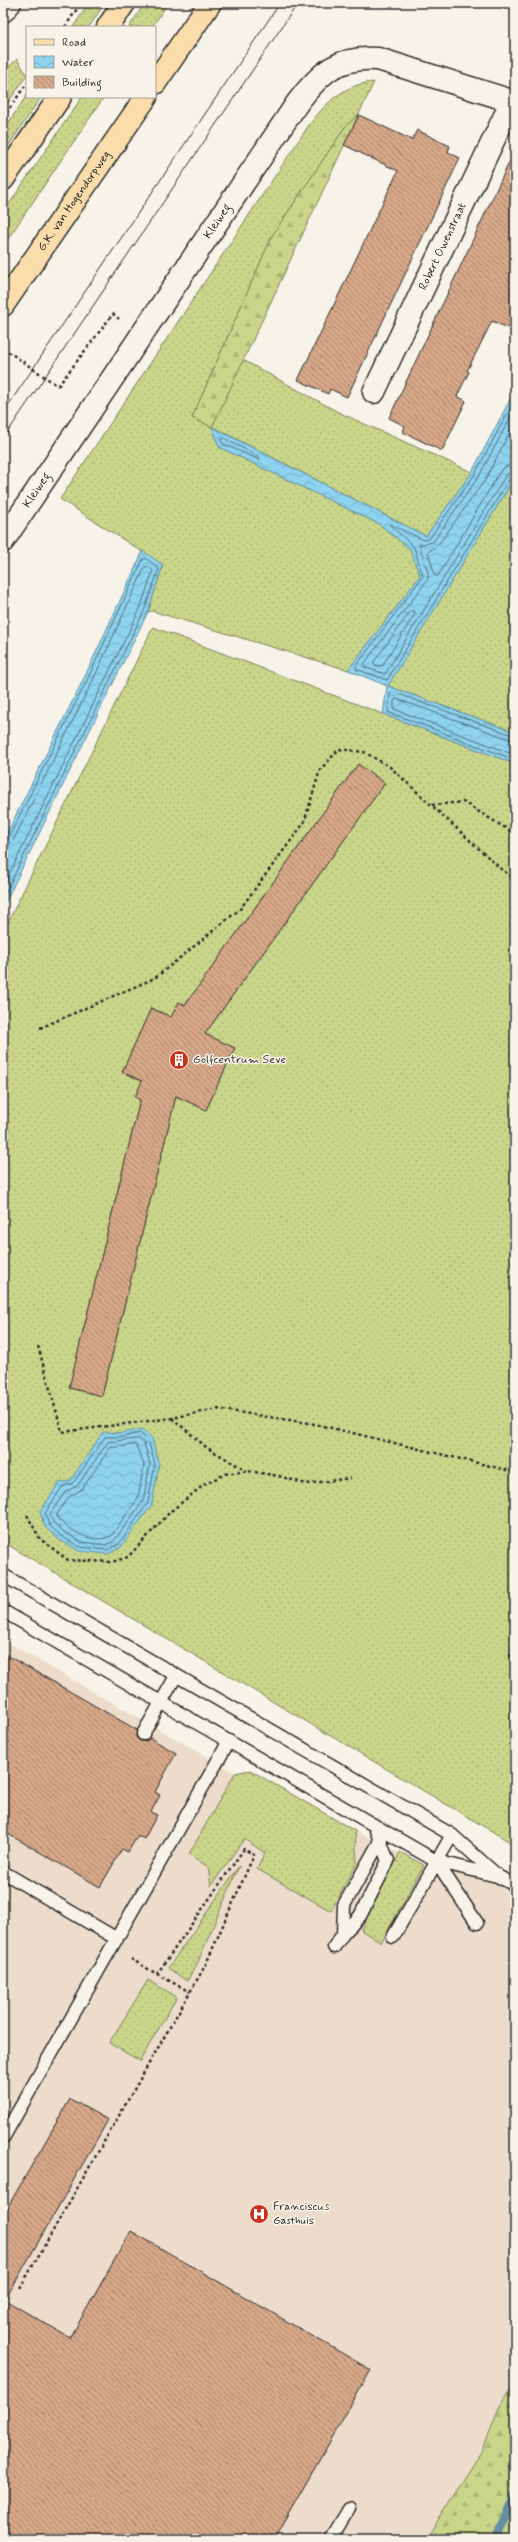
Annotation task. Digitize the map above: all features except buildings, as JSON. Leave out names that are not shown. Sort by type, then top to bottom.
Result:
[{"type":"main road","points":[[109,26],[124,3]]},
{"type":"main road","points":[[156,82],[210,3]]},
{"type":"main road","points":[[3,180],[59,98]]},
{"type":"main road","name":"G.K. van Hogendorpweg","points":[[3,305],[145,98]]},
{"type":"street","points":[[3,11],[10,3]]},
{"type":"street","name":"Kleiweg","points":[[3,541],[294,109],[313,83],[328,69],[344,61],[362,58],[378,59],[513,102]]},
{"type":"street","name":"Robert Owenstraat","points":[[374,392],[513,102]]},
{"type":"lane","points":[[3,1575],[452,1835],[499,1877],[515,1886]]},
{"type":"lane","points":[[3,1611],[436,1861],[499,1877]]},
{"type":"lane","points":[[143,1734],[176,1676]]},
{"type":"lane","points":[[3,2138],[229,1741]]},
{"type":"lane","points":[[334,1947],[343,1934],[360,1916],[388,1861],[374,1825]]},
{"type":"lane","points":[[393,1937],[452,1835]]},
{"type":"lane","points":[[343,1934],[344,1905],[380,1841]]},
{"type":"lane","points":[[436,1861],[478,1923]]},
{"type":"lane","points":[[3,1872],[114,1943]]},
{"type":"lane","points":[[331,2539],[349,2509]]},
{"type":"path","points":[[66,26],[81,3]]},
{"type":"path","points":[[3,118],[26,84]]},
{"type":"path","points":[[3,348],[58,386],[113,314]]},
{"type":"path","points":[[40,1028],[154,978],[240,910],[304,823],[320,770],[339,750],[364,752],[390,767],[501,869],[515,879]]},
{"type":"path","points":[[432,805],[463,802],[512,832]]},
{"type":"path","points":[[38,1346],[62,1432],[172,1418],[217,1409],[315,1424],[515,1472]]},
{"type":"path","points":[[172,1418],[206,1447],[248,1471]]},
{"type":"path","points":[[27,1515],[40,1539],[68,1560],[112,1562],[128,1558],[172,1512],[205,1484],[225,1474],[248,1471],[279,1476],[306,1484],[351,1478]]},
{"type":"path","points":[[515,1641],[510,1657],[515,1655]]},
{"type":"path","points":[[20,2288],[205,1966],[254,1855],[244,1850],[157,1974]]},
{"type":"path","points":[[114,1943],[157,1974],[190,1992]]},
{"type":"shaded area","name":"Franciscus Gasthuis","points":[[3,1640],[235,1773],[250,1770],[355,1831],[424,1865],[474,1866],[515,1890],[515,2539],[3,2539]]},
{"type":"green space","points":[[89,3],[105,3],[90,26],[74,26]]},
{"type":"green space","points":[[145,3],[168,3],[153,26],[130,26]]},
{"type":"green space","points":[[17,59],[26,73],[26,76],[3,110],[3,72]]},
{"type":"green space","points":[[374,82],[359,114],[345,127],[272,236],[192,418],[212,427],[243,360],[340,413],[472,472],[426,536],[213,427],[219,447],[379,524],[410,549],[420,576],[348,670],[152,611],[148,612],[163,565],[60,499],[309,125],[322,109],[337,96],[354,86]]},
{"type":"green space","points":[[26,96],[26,98],[40,98],[3,154],[3,131]]},
{"type":"green space","points":[[81,98],[103,98],[3,246],[3,213]]},
{"type":"green space","points":[[359,114],[212,427],[192,418],[272,236],[345,127]]},
{"type":"green space","points":[[515,477],[515,732],[387,686]]},
{"type":"green space","points":[[153,627],[515,764],[515,1845],[3,1542],[3,932]]},
{"type":"green space","points":[[250,1770],[355,1831],[357,1863],[331,1911],[257,1869],[265,1853],[244,1839],[211,1886],[208,1867],[189,1854],[235,1773]]},
{"type":"green space","points":[[400,1852],[424,1865],[381,1943],[361,1930]]},
{"type":"green space","points":[[239,1866],[197,1964],[187,1981],[168,1968]]},
{"type":"green space","points":[[148,1980],[177,1997],[140,2061],[109,2043]]},
{"type":"green space","points":[[515,2382],[515,2539],[426,2539],[483,2449],[500,2406]]},
{"type":"water","points":[[515,390],[515,477],[388,686],[515,732],[515,764],[383,714],[387,686],[348,670],[420,576],[410,549],[379,524],[219,447],[212,427],[426,536],[472,472]]},
{"type":"water","points":[[143,551],[163,565],[148,612],[3,907],[3,841],[85,676]]},
{"type":"water","points":[[142,1429],[152,1438],[159,1464],[152,1505],[120,1548],[108,1554],[79,1551],[58,1539],[45,1527],[40,1512],[59,1483],[70,1481],[103,1432],[122,1433]]},
{"type":"waterway","points":[[495,2539],[515,2496]]},
{"type":"tram line","points":[[3,413],[280,3]]},
{"type":"tram line","points":[[3,439],[298,3]]},
{"type":"place","name":"Golfcentrum Seve","points":[[179,1060]]},
{"type":"place","name":"Franciscus Gasthuis","points":[[259,2214]]}]
